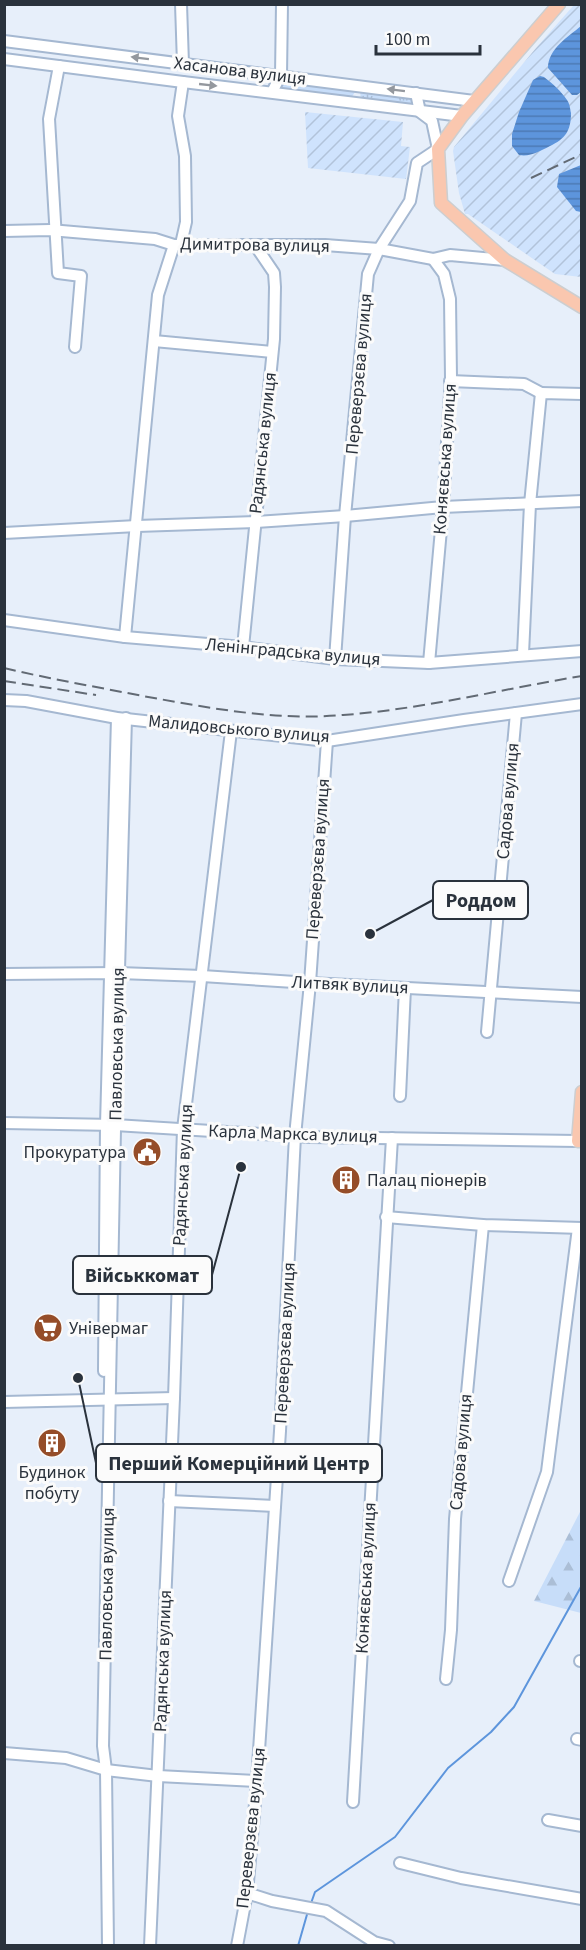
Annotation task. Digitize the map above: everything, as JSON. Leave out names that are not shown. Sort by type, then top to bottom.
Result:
[{"type":"main road","points":[[559,4],[474,101],[438,148],[441,203],[505,260],[582,307]]},
{"type":"main road","points":[[580,1141],[582,1092]]},
{"type":"street","points":[[181,4],[183,64]]},
{"type":"street","points":[[272,92],[281,75],[282,4]]},
{"type":"street","name":"Хасанова вулиця","points":[[4,40],[474,101]]},
{"type":"street","name":"Хасанова вулиця","points":[[4,58],[462,116]]},
{"type":"street","points":[[59,66],[49,119],[58,273],[81,276],[75,347]]},
{"type":"street","points":[[125,637],[158,295],[186,222],[185,156],[178,116],[183,82]]},
{"type":"street","points":[[416,93],[420,112],[432,122],[438,148]]},
{"type":"street","name":"Переверзєва вулиця","points":[[335,659],[345,516],[368,274],[379,249],[410,201],[417,163],[438,148]]},
{"type":"street","name":"Димитрова вулиця","points":[[4,231],[57,231],[155,239],[177,245],[325,245],[379,249],[433,259],[450,255],[505,260]]},
{"type":"street","name":"Радянська вулиця","points":[[243,646],[272,352],[275,288],[274,273],[255,244]]},
{"type":"street","name":"Коняєвська вулиця","points":[[429,663],[443,507],[450,381],[450,299],[444,274],[433,259]]},
{"type":"street","points":[[568,299],[582,298]]},
{"type":"street","points":[[154,341],[272,352]]},
{"type":"street","points":[[450,381],[524,384],[541,393],[582,394]]},
{"type":"street","points":[[523,654],[530,504],[541,393]]},
{"type":"street","points":[[4,533],[256,522],[443,507],[582,501]]},
{"type":"street","name":"Ленінградська вулиця","points":[[4,620],[125,637],[243,646],[335,659],[429,663],[582,651]]},
{"type":"street","name":"Малидовського вулиця","points":[[4,700],[26,701],[122,718],[327,741],[582,704]]},
{"type":"street","name":"Садова вулиця","points":[[487,1032],[516,713]]},
{"type":"street","name":"Павловська вулиця","points":[[108,1946],[106,1770],[103,1746],[107,1400],[103,1308],[111,1125],[122,718]]},
{"type":"street","name":"Радянська вулиця","points":[[150,1946],[174,1398],[183,1129],[231,731]]},
{"type":"street","name":"Переверзєва вулиця","points":[[237,1946],[247,1893],[256,1781],[275,1506],[295,1136],[310,983],[327,741]]},
{"type":"street","name":"Литвяк вулиця","points":[[4,974],[114,973],[202,976],[582,998]]},
{"type":"street","points":[[400,1096],[405,988]]},
{"type":"street","name":"Карла Маркса вулиця","points":[[4,1123],[111,1125],[295,1136],[580,1141]]},
{"type":"street","name":"Коняєвська вулиця","points":[[352,1802],[392,1138]]},
{"type":"street","points":[[386,1217],[483,1225],[580,1228],[547,1472],[509,1581]]},
{"type":"street","name":"Садова вулиця","points":[[446,1679],[451,1630],[455,1519],[483,1225]]},
{"type":"street","points":[[4,1402],[174,1398]]},
{"type":"street","points":[[169,1501],[275,1506]]},
{"type":"street","points":[[4,1753],[66,1758],[106,1770],[158,1776],[256,1781]]},
{"type":"street","points":[[548,1820],[582,1826]]},
{"type":"street","points":[[400,1863],[461,1878],[582,1899]]},
{"type":"street","points":[[247,1893],[272,1901],[326,1911],[371,1943],[389,1946]]},
{"type":"shaded area","points":[[574,5],[581,5],[581,277],[555,274],[465,214],[459,193],[453,151],[536,48]]},
{"type":"shaded area","points":[[305,112],[403,122],[401,146],[410,147],[406,179],[308,168]]},
{"type":"green space","points":[[283,81],[354,90],[355,92],[351,98],[284,89],[281,83]]},
{"type":"green space","points":[[362,90],[414,97],[416,107],[361,99]]},
{"type":"green space","points":[[581,1510],[581,1613],[534,1601]]},
{"type":"water","points":[[581,26],[581,92],[572,95],[548,68],[555,49]]},
{"type":"water","points":[[540,76],[553,85],[568,102],[571,113],[570,125],[566,134],[555,143],[535,153],[519,155],[512,146],[512,134],[533,80]]},
{"type":"water","points":[[581,165],[581,212],[576,211],[557,187],[559,174]]},
{"type":"waterway","points":[[310,1906],[315,1892],[395,1837],[448,1768],[491,1732],[514,1707],[582,1585]]},
{"type":"waterway","points":[[298,1946],[308,1911]]},
{"type":"railway","points":[[531,178],[582,154]]},
{"type":"railway","points":[[4,668],[193,705],[293,716],[343,715],[403,708],[582,676]]},
{"type":"railway","points":[[4,681],[96,695]]},
{"type":"place","name":"Роддом","points":[[370,934]]},
{"type":"place","name":"Прокуратура","points":[[147,1152]]},
{"type":"place","name":"Військкомат","points":[[241,1167]]},
{"type":"place","name":"Палац піонерів","points":[[346,1180]]},
{"type":"place","name":"Універмаг","points":[[48,1328]]},
{"type":"place","name":"Перший Комерційний Центр","points":[[78,1378]]},
{"type":"place","name":"Будинок побуту","points":[[52,1443]]}]
